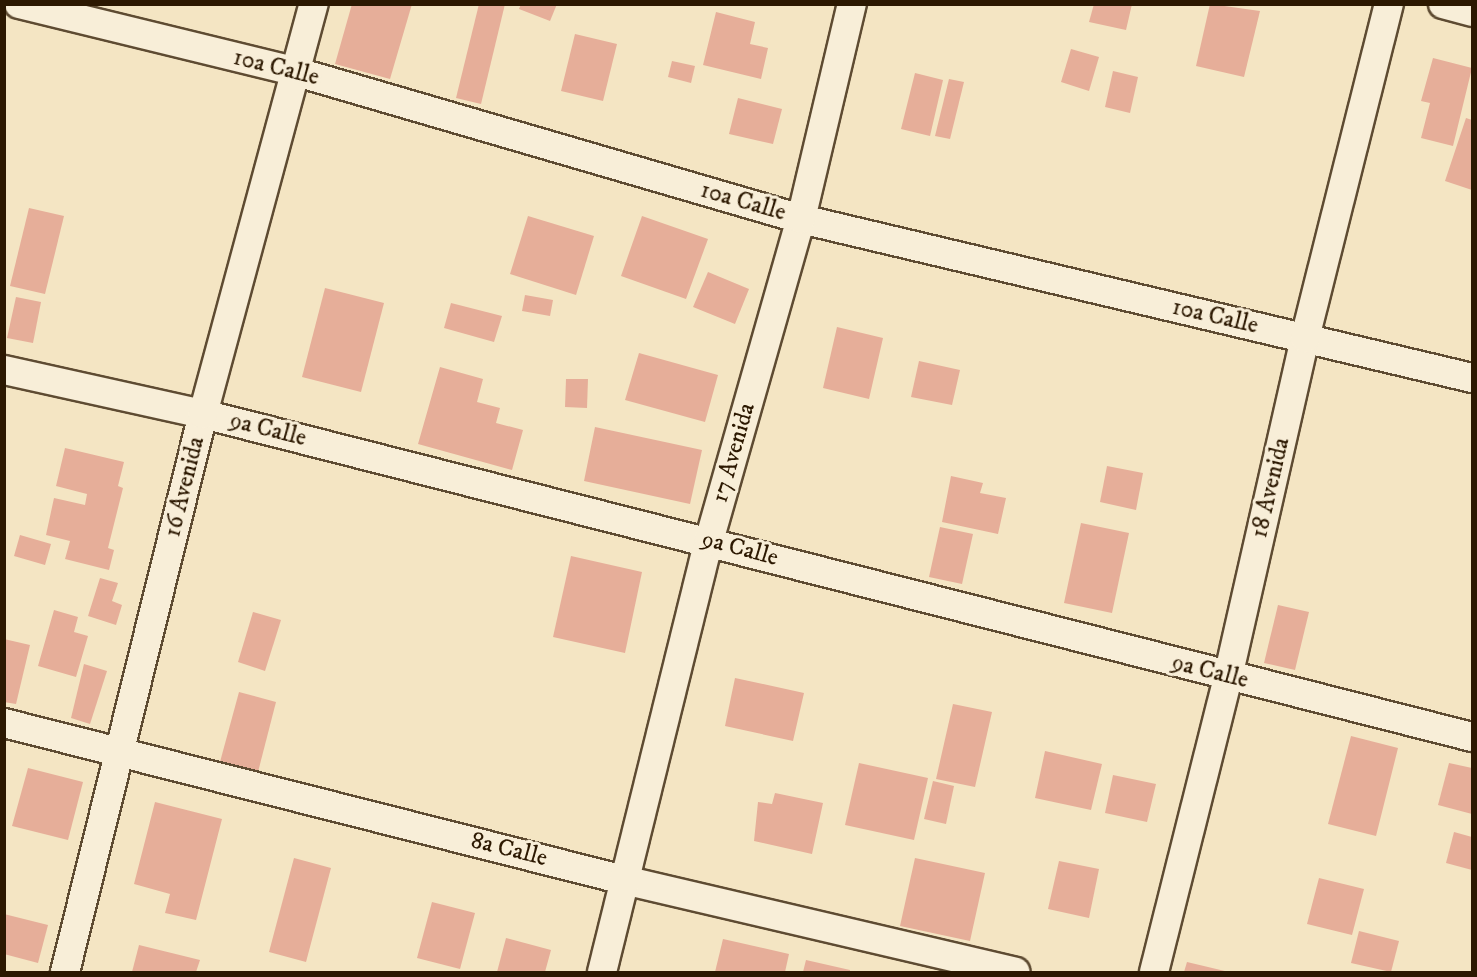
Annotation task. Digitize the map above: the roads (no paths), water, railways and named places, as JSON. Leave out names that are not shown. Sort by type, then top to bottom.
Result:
[{"type":"street","name":"10a Calle","points":[[19,4],[297,72],[801,219],[1473,378]]},
{"type":"street","name":"16 Avenida","points":[[65,972],[203,414],[314,4]]},
{"type":"street","name":"17 Avenida","points":[[602,972],[709,541],[801,219],[852,4]]},
{"type":"street","name":"18 Avenida","points":[[1154,972],[1228,677],[1305,338],[1389,4]]},
{"type":"street","points":[[1443,4],[1473,12]]},
{"type":"street","name":"9a Calle","points":[[4,370],[203,414],[709,541],[1228,677],[1473,737]]},
{"type":"street","name":"8a Calle","points":[[4,723],[624,880],[1014,972]]}]
